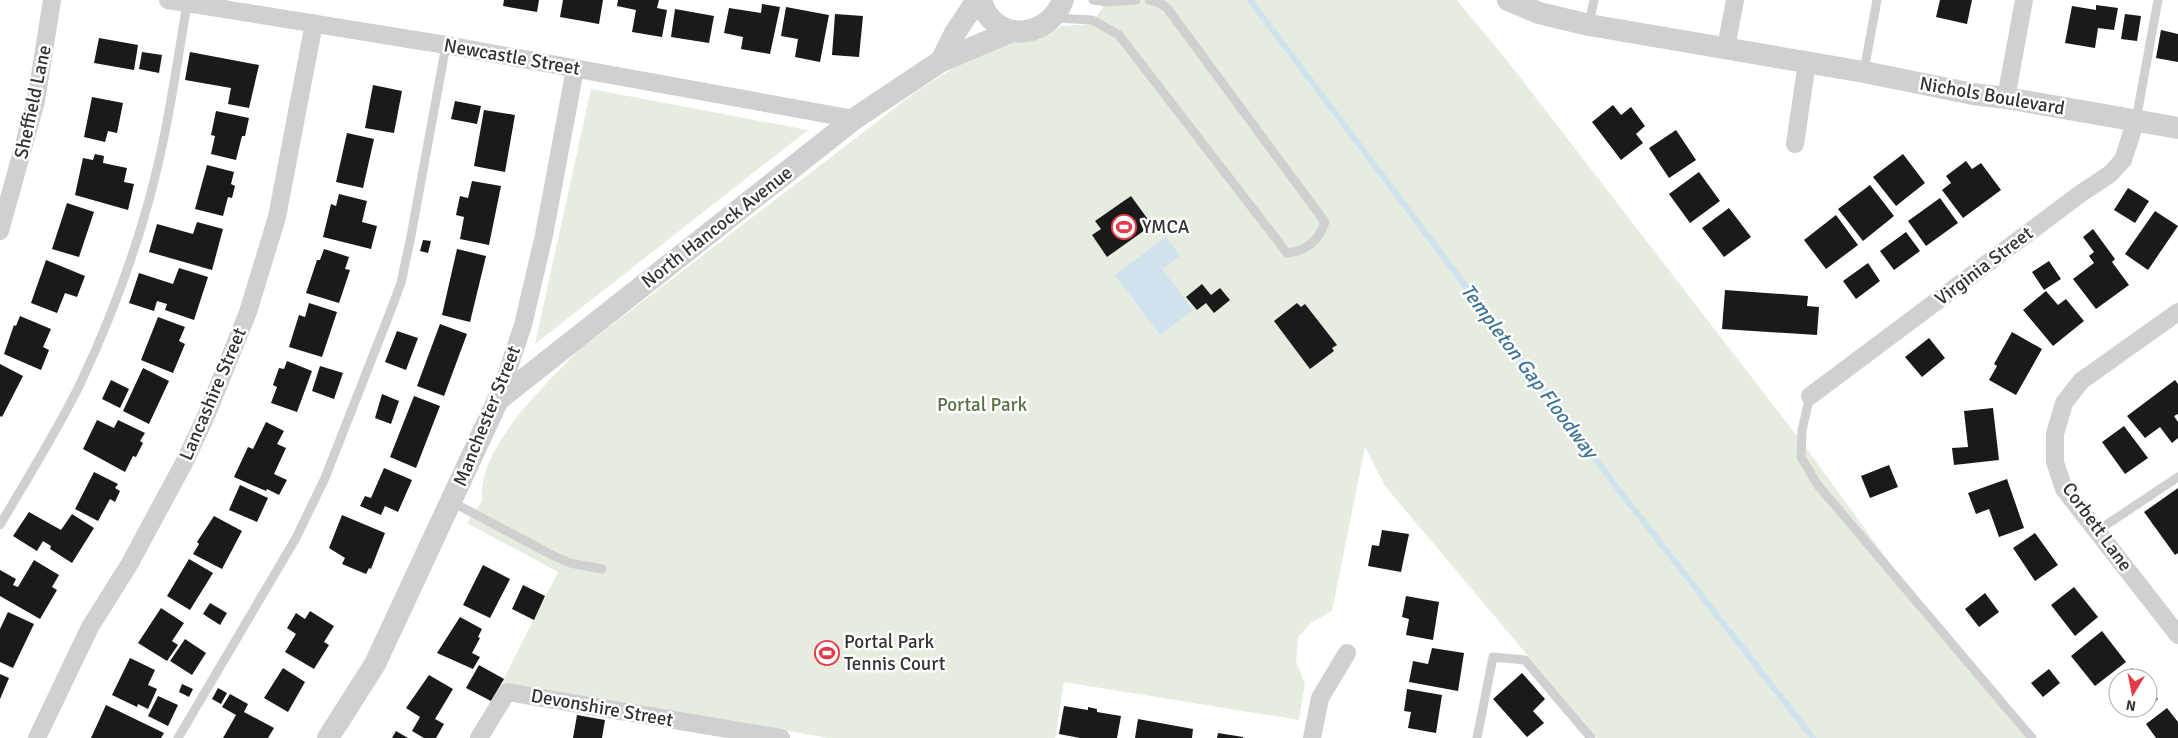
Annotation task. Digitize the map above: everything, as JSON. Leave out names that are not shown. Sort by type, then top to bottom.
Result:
[{"type":"street","name":"Sheffield Lane","points":[[0,232],[36,101],[52,0]]},
{"type":"street","name":"Newcastle Street","points":[[168,0],[446,45],[854,119]]},
{"type":"street","name":"North Hancock Avenue","points":[[941,61],[956,32],[977,0]]},
{"type":"street","points":[[981,0],[990,18],[1000,26],[1012,31]]},
{"type":"street","name":"Nichols Boulevard","points":[[1508,0],[1539,13],[1589,25],[1864,72],[1973,94],[2178,128]]},
{"type":"street","points":[[1726,48],[1734,0]]},
{"type":"street","points":[[2006,98],[2024,0]]},
{"type":"street","name":"North Hancock Avenue","points":[[498,400],[854,119],[941,61],[1012,31],[1021,32],[1039,29],[1058,9]]},
{"type":"street","name":"Lancashire Street","points":[[37,738],[90,627],[128,565],[185,461],[207,414],[248,312],[277,217],[314,23]]},
{"type":"street","points":[[1795,144],[1807,62]]},
{"type":"street","name":"Manchester Street","points":[[328,738],[375,664],[498,400],[525,316],[544,235],[575,69]]},
{"type":"street","name":"Virginia Street","points":[[1810,396],[2080,194],[2110,174],[2123,160],[2136,120]]},
{"type":"street","name":"Corbett Lane","points":[[2178,312],[2081,381],[2064,403],[2055,434],[2055,462],[2064,489],[2178,634]]},
{"type":"street","points":[[1312,738],[1320,698],[1347,653]]},
{"type":"street","name":"Devonshire Street","points":[[479,738],[507,692],[781,738]]},
{"type":"lane","points":[[1093,0],[1108,2],[1136,0]]},
{"type":"lane","points":[[1058,9],[1092,20],[1119,35],[1286,253],[1301,252],[1322,232],[1325,222],[1167,8],[1158,2],[1149,0]]},
{"type":"lane","points":[[1589,25],[1594,0]]},
{"type":"lane","points":[[1864,72],[1877,0]]},
{"type":"lane","points":[[2136,120],[2158,0]]},
{"type":"lane","points":[[0,525],[54,433],[81,381],[130,263],[150,198],[171,98],[187,4]]},
{"type":"lane","points":[[178,738],[296,538],[325,478],[389,315],[401,283],[411,236],[446,45]]},
{"type":"lane","points":[[1810,396],[1802,430],[1800,457],[1817,484],[2032,738]]},
{"type":"lane","points":[[2097,530],[2178,477]]},
{"type":"lane","points":[[452,502],[554,556],[570,563],[602,569]]},
{"type":"lane","points":[[1477,738],[1493,657],[1525,660],[1591,738]]},
{"type":"green space","name":"Portal Park","points":[[1108,0],[1457,0],[1509,63],[1804,445],[1958,657],[2031,738],[1597,738],[1385,486],[1365,447],[1332,611],[1312,622],[1298,637],[1296,662],[1305,684],[1299,720],[1064,682],[1055,738],[829,738],[502,682],[558,572],[467,523],[482,501],[483,481],[490,460],[501,439],[531,400],[578,351],[917,91],[958,65],[1014,42],[1031,41],[1062,26],[1091,24]]},
{"type":"green space","points":[[591,89],[808,130],[535,344]]},
{"type":"water","points":[[1166,237],[1180,256],[1162,269],[1193,310],[1160,335],[1115,275]]},
{"type":"building","points":[[504,0],[539,0],[537,12],[503,6]]},
{"type":"building","points":[[563,0],[603,0],[599,24],[560,17]]},
{"type":"building","points":[[618,0],[659,0],[657,8],[667,10],[662,37],[632,32],[636,10],[617,6]]},
{"type":"building","points":[[1940,0],[1972,0],[1967,24],[1936,17]]},
{"type":"building","points":[[762,4],[780,7],[770,54],[741,49],[743,37],[724,33],[729,8],[761,13]]},
{"type":"building","points":[[2096,5],[2118,8],[2114,30],[2098,28],[2095,48],[2065,43],[2072,6],[2096,10]]},
{"type":"building","points":[[786,7],[829,15],[820,62],[795,57],[798,39],[781,36]]},
{"type":"building","points":[[675,9],[714,16],[709,43],[671,37]]},
{"type":"building","points":[[835,14],[863,16],[859,57],[832,55]]},
{"type":"building","points":[[2125,14],[2141,16],[2137,41],[2121,39]]},
{"type":"building","points":[[2161,30],[2178,34],[2178,62],[2156,58]]},
{"type":"building","points":[[99,38],[138,45],[134,70],[94,63]]},
{"type":"building","points":[[142,52],[162,55],[159,73],[139,69]]},
{"type":"building","points":[[190,52],[259,65],[249,108],[228,104],[231,88],[185,80]]},
{"type":"building","points":[[373,85],[402,91],[394,133],[365,128]]},
{"type":"building","points":[[92,97],[123,103],[117,133],[108,131],[105,142],[84,137]]},
{"type":"building","points":[[455,101],[481,106],[477,124],[451,119]]},
{"type":"building","points":[[1613,105],[1621,115],[1631,107],[1645,126],[1636,134],[1643,143],[1621,160],[1592,122]]},
{"type":"building","points":[[484,110],[515,115],[505,172],[474,166]]},
{"type":"building","points":[[216,111],[249,118],[245,136],[242,136],[236,160],[211,154],[215,136],[211,135]]},
{"type":"building","points":[[1676,130],[1696,160],[1669,178],[1649,148]]},
{"type":"building","points":[[347,133],[374,139],[363,188],[336,182]]},
{"type":"building","points":[[95,154],[104,156],[103,163],[127,168],[124,182],[134,184],[128,210],[75,195],[83,158],[93,160]]},
{"type":"building","points":[[1903,154],[1925,183],[1896,206],[1873,177]]},
{"type":"building","points":[[1966,161],[1972,169],[1981,163],[2001,190],[1963,218],[1942,190],[1951,183],[1946,176]]},
{"type":"building","points":[[207,165],[234,172],[231,184],[235,186],[232,198],[228,197],[223,216],[195,209]]},
{"type":"building","points":[[1699,172],[1720,201],[1690,223],[1669,194]]},
{"type":"building","points":[[472,181],[501,186],[489,245],[460,239],[464,217],[456,215],[460,196],[468,198]]},
{"type":"building","points":[[1870,185],[1894,216],[1863,241],[1838,209]]},
{"type":"building","points":[[2128,188],[2149,201],[2135,223],[2114,210]]},
{"type":"building","points":[[339,194],[367,201],[362,222],[377,226],[371,249],[323,237],[331,204],[336,206]]},
{"type":"building","name":"YMCA","points":[[1131,196],[1152,225],[1107,257],[1092,235],[1101,229],[1095,221]]},
{"type":"building","points":[[1940,198],[1958,223],[1926,246],[1908,221]]},
{"type":"building","points":[[67,203],[94,212],[79,257],[52,249]]},
{"type":"building","points":[[1729,208],[1751,237],[1724,257],[1702,228]]},
{"type":"building","points":[[2155,211],[2178,226],[2148,270],[2125,254]]},
{"type":"building","points":[[1836,215],[1858,245],[1826,269],[1804,240]]},
{"type":"building","points":[[197,222],[223,229],[212,270],[149,252],[157,224],[193,234]]},
{"type":"building","points":[[2093,229],[2115,259],[2112,262],[2129,285],[2096,309],[2073,279],[2094,263],[2089,256],[2094,252],[2083,237]]},
{"type":"building","points":[[1906,232],[1920,251],[1894,270],[1880,251]]},
{"type":"building","points":[[423,240],[431,241],[428,253],[420,251]]},
{"type":"building","points":[[324,249],[349,257],[345,269],[350,270],[339,303],[306,293],[317,260],[320,260]]},
{"type":"building","points":[[457,249],[486,256],[470,322],[442,315]]},
{"type":"building","points":[[46,260],[85,276],[77,297],[65,293],[57,313],[31,303]]},
{"type":"building","points":[[2049,261],[2061,279],[2044,290],[2032,272]]},
{"type":"building","points":[[1868,263],[1880,281],[1856,299],[1843,281]]},
{"type":"building","points":[[179,268],[208,277],[194,320],[165,310],[167,304],[157,301],[154,311],[129,303],[139,273],[173,284]]},
{"type":"building","points":[[1202,284],[1211,295],[1220,288],[1230,300],[1214,313],[1206,303],[1197,310],[1186,297]]},
{"type":"building","points":[[1725,290],[1808,296],[1807,306],[1819,307],[1817,335],[1722,329]]},
{"type":"building","points":[[2046,291],[2058,305],[2066,299],[2084,321],[2053,346],[2023,310]]},
{"type":"building","points":[[309,303],[337,312],[322,357],[289,347],[299,315],[305,317]]},
{"type":"building","points":[[1297,303],[1301,307],[1305,304],[1337,345],[1332,348],[1334,351],[1310,369],[1274,321]]},
{"type":"building","points":[[20,316],[51,329],[43,347],[49,350],[41,370],[4,354],[14,325],[16,326]]},
{"type":"building","points":[[158,317],[185,327],[179,341],[185,344],[173,373],[141,360]]},
{"type":"building","points":[[440,324],[467,334],[444,396],[417,386]]},
{"type":"building","points":[[397,331],[418,338],[406,370],[385,362]]},
{"type":"building","points":[[2012,332],[2042,349],[2016,395],[1989,380],[1997,366],[1994,364]]},
{"type":"building","points":[[1929,338],[1945,358],[1922,377],[1905,357]]},
{"type":"building","points":[[287,361],[312,371],[297,412],[271,403],[277,387],[273,385],[279,368],[284,369]]},
{"type":"building","points":[[0,364],[23,376],[2,417],[0,416]]},
{"type":"building","points":[[320,366],[343,373],[334,399],[312,391]]},
{"type":"building","points":[[143,368],[169,381],[149,424],[123,411]]},
{"type":"building","points":[[111,380],[129,389],[120,408],[102,399]]},
{"type":"building","points":[[2175,380],[2178,384],[2178,414],[2174,416],[2178,422],[2178,438],[2172,443],[2160,427],[2145,438],[2127,416]]},
{"type":"building","points":[[382,394],[399,401],[391,424],[375,418]]},
{"type":"building","points":[[414,396],[440,406],[416,468],[390,457]]},
{"type":"building","points":[[1993,408],[1999,460],[1954,465],[1952,448],[1968,447],[1964,411]]},
{"type":"building","points":[[97,420],[114,428],[118,420],[145,433],[140,441],[143,443],[136,457],[133,456],[125,472],[83,449]]},
{"type":"building","points":[[266,422],[284,431],[277,444],[286,448],[274,474],[287,480],[279,495],[234,477],[248,447],[253,449]]},
{"type":"building","points":[[2124,426],[2148,458],[2125,474],[2102,442]]},
{"type":"building","points":[[1889,465],[1898,487],[1870,498],[1861,476]]},
{"type":"building","points":[[384,468],[412,480],[398,512],[385,506],[381,515],[360,506],[365,496],[371,498]]},
{"type":"building","points":[[94,472],[118,484],[115,488],[120,491],[115,502],[110,499],[98,521],[75,509]]},
{"type":"building","points":[[2007,479],[2024,528],[1999,537],[1989,509],[1976,514],[1968,493]]},
{"type":"building","points":[[240,485],[268,498],[257,522],[229,510]]},
{"type":"building","points":[[2178,488],[2178,553],[2175,555],[2144,512]]},
{"type":"building","points":[[29,512],[61,530],[72,514],[94,528],[72,563],[50,549],[51,546],[43,541],[37,551],[13,536]]},
{"type":"building","points":[[342,515],[385,533],[371,569],[369,568],[366,574],[342,564],[345,558],[329,548]]},
{"type":"building","points":[[214,516],[242,531],[222,569],[193,554],[199,544],[197,542]]},
{"type":"building","points":[[1382,530],[1409,534],[1401,572],[1368,566],[1372,545],[1379,546]]},
{"type":"building","points":[[2035,533],[2058,565],[2035,581],[2013,548]]},
{"type":"building","points":[[189,559],[213,573],[190,610],[167,596]]},
{"type":"building","points":[[34,560],[59,575],[52,587],[57,590],[40,619],[0,596],[0,570],[16,579],[13,585],[18,587]]},
{"type":"building","points":[[483,565],[510,579],[490,618],[463,605]]},
{"type":"building","points":[[523,585],[545,596],[534,620],[512,609]]},
{"type":"building","points":[[2074,587],[2098,617],[2075,636],[2051,605]]},
{"type":"building","points":[[1985,593],[1999,612],[1979,627],[1965,609]]},
{"type":"building","points":[[1406,596],[1439,602],[1433,640],[1406,635],[1409,619],[1402,617]]},
{"type":"building","points":[[210,603],[227,613],[220,625],[203,614]]},
{"type":"building","points":[[161,608],[184,623],[172,641],[178,645],[167,661],[138,643]]},
{"type":"building","points":[[310,611],[334,626],[324,642],[329,645],[314,669],[285,652],[296,634],[287,628],[296,613],[305,619]]},
{"type":"building","points":[[8,612],[34,624],[13,668],[0,662],[0,629]]},
{"type":"building","points":[[460,617],[482,629],[478,637],[480,638],[472,653],[480,657],[473,669],[437,653]]},
{"type":"building","points":[[2102,631],[2126,662],[2118,668],[2108,668],[2108,676],[2095,686],[2071,656]]},
{"type":"building","points":[[185,639],[206,653],[192,675],[170,661]]},
{"type":"building","points":[[1432,648],[1464,653],[1458,691],[1409,682],[1413,661],[1428,664]]},
{"type":"building","points":[[130,658],[155,670],[148,685],[157,689],[148,709],[138,704],[137,707],[112,695]]},
{"type":"building","points":[[479,665],[504,679],[491,701],[466,688]]},
{"type":"building","points":[[283,668],[305,682],[288,712],[264,698]]},
{"type":"building","points":[[2049,669],[2060,683],[2043,697],[2031,683]]},
{"type":"building","points":[[1522,673],[1545,699],[1533,711],[1544,723],[1527,737],[1493,699]]},
{"type":"building","points":[[0,674],[9,678],[0,699]]},
{"type":"building","points":[[429,675],[453,689],[435,719],[444,724],[436,738],[424,738],[412,731],[420,717],[406,708]]},
{"type":"building","points":[[182,684],[193,689],[189,697],[179,692]]},
{"type":"building","points":[[218,688],[227,693],[221,704],[212,699]]},
{"type":"building","points":[[1407,689],[1442,695],[1436,733],[1408,728],[1411,712],[1404,711]]},
{"type":"building","points":[[230,694],[248,704],[244,712],[274,728],[268,738],[223,738],[236,715],[222,707]]},
{"type":"building","points":[[158,696],[178,705],[168,726],[148,716]]},
{"type":"building","points":[[106,705],[164,733],[161,738],[91,738]]},
{"type":"building","points":[[1064,706],[1088,710],[1088,707],[1097,709],[1097,712],[1121,716],[1117,738],[1080,738],[1059,734]]},
{"type":"building","points":[[2167,708],[2178,722],[2178,738],[2156,738],[2146,724],[2154,718],[2158,718],[2158,715]]},
{"type":"building","points":[[577,715],[605,720],[602,738],[573,738]]},
{"type":"building","points":[[1138,719],[1193,729],[1192,738],[1135,738]]},
{"type":"building","points":[[396,731],[408,738],[392,738]]},
{"type":"building","points":[[1218,733],[1243,737],[1243,738],[1217,738]]},
{"type":"waterway","name":"Templeton Gap Floodway","points":[[1250,0],[1622,494],[1813,738]]},
{"type":"place","name":"YMCA","points":[[1124,227]]},
{"type":"place","name":"Portal Park Tennis Court","points":[[827,653]]}]
